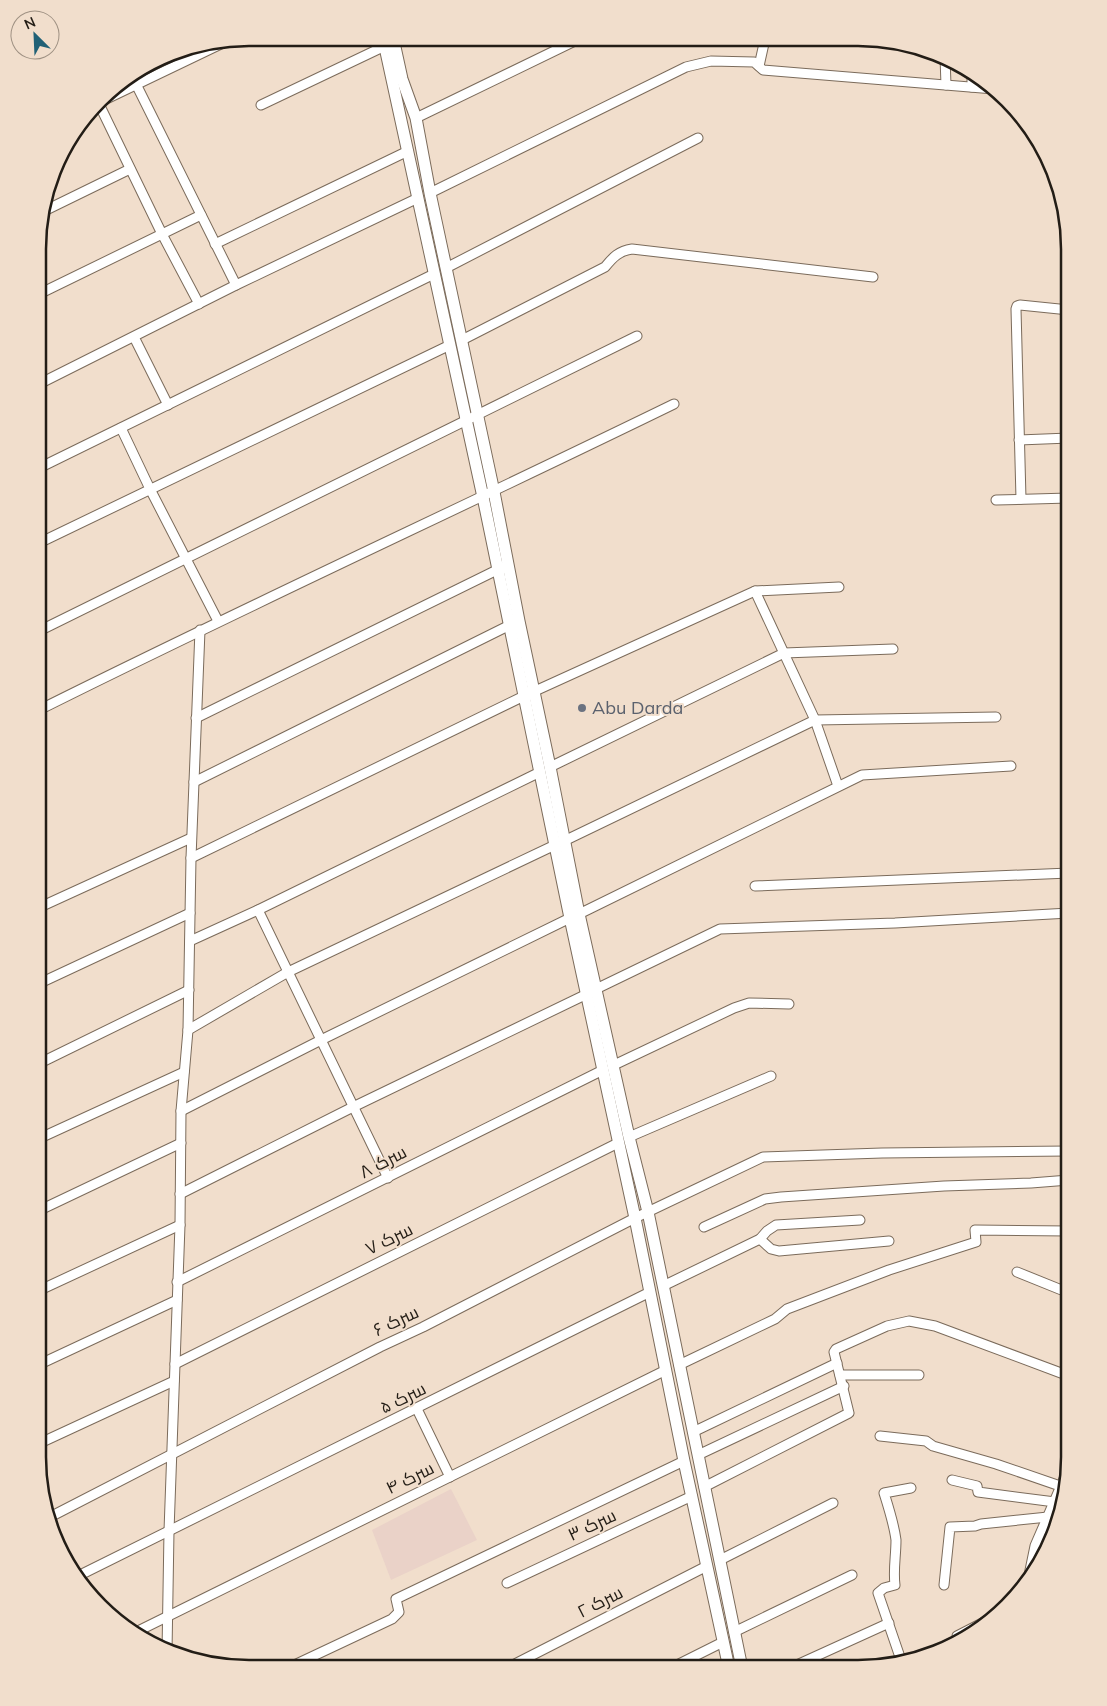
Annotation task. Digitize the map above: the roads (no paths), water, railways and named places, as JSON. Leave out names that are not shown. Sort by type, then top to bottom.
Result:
[{"type":"street","points":[[261,105],[377,46]]},
{"type":"street","points":[[388,46],[408,151],[483,497],[503,567]]},
{"type":"street","points":[[389,46],[416,118],[430,193],[494,492],[503,567],[591,991],[603,1070],[727,1660]]},
{"type":"street","points":[[416,118],[564,46]]},
{"type":"street","points":[[759,66],[763,46]]},
{"type":"street","points":[[120,93],[207,51]]},
{"type":"street","points":[[430,193],[694,64],[754,62],[763,70],[980,87]]},
{"type":"street","points":[[945,66],[946,84]]},
{"type":"street","points":[[135,81],[236,285]]},
{"type":"street","points":[[972,81],[972,87]]},
{"type":"street","points":[[102,110],[162,234],[199,304]]},
{"type":"street","points":[[446,268],[698,138]]},
{"type":"street","points":[[215,244],[408,151]]},
{"type":"street","points":[[50,208],[130,169]]},
{"type":"street","points":[[46,381],[236,285],[418,198]]},
{"type":"street","points":[[46,291],[201,215]]},
{"type":"street","points":[[462,340],[605,267],[613,257],[623,251],[632,249],[873,277]]},
{"type":"street","points":[[46,465],[434,274]]},
{"type":"street","points":[[1020,499],[1017,306],[1061,309]]},
{"type":"street","points":[[46,629],[637,336]]},
{"type":"street","points":[[134,337],[168,405]]},
{"type":"street","points":[[46,540],[450,345]]},
{"type":"street","points":[[46,707],[218,621],[494,492],[674,404]]},
{"type":"street","points":[[121,428],[218,621]]},
{"type":"street","points":[[1019,440],[1061,438]]},
{"type":"street","points":[[996,500],[1061,498]]},
{"type":"street","points":[[196,718],[503,567]]},
{"type":"street","points":[[191,858],[529,694],[755,591],[839,587]]},
{"type":"street","points":[[755,591],[815,720],[838,786]]},
{"type":"street","points":[[194,782],[514,623]]},
{"type":"street","points":[[167,1642],[176,1300],[180,1225],[181,1111],[188,1030],[191,858],[200,630]]},
{"type":"street","points":[[190,941],[258,910],[784,653],[893,649]]},
{"type":"street","points":[[188,1030],[288,972],[815,720],[996,717]]},
{"type":"street","points":[[181,1111],[321,1040],[862,775],[1011,766]]},
{"type":"street","points":[[46,904],[192,838]]},
{"type":"street","points":[[755,886],[1061,873]]},
{"type":"street","points":[[258,910],[388,1178]]},
{"type":"street","points":[[46,980],[190,913]]},
{"type":"street","points":[[180,1194],[353,1107],[720,929],[894,923],[1061,913]]},
{"type":"street","points":[[46,1060],[189,990]]},
{"type":"street","points":[[591,991],[614,1065],[629,1137],[648,1212],[740,1660]]},
{"type":"street","points":[[614,1065],[734,1008],[749,1003],[789,1004]]},
{"type":"street","name":"سرک ۸","points":[[177,1282],[603,1070]]},
{"type":"street","points":[[46,1135],[184,1072]]},
{"type":"street","points":[[629,1137],[771,1076]]},
{"type":"street","points":[[46,1207],[181,1143]]},
{"type":"street","name":"سرک ۷","points":[[175,1364],[618,1143]]},
{"type":"street","name":"سرک ۶","points":[[55,1515],[635,1218],[763,1157],[882,1153],[1061,1151]]},
{"type":"street","points":[[704,1227],[765,1199],[944,1186],[1030,1184],[1061,1181]]},
{"type":"street","points":[[663,1286],[760,1239],[776,1225],[860,1220]]},
{"type":"street","points":[[46,1287],[180,1225]]},
{"type":"street","points":[[679,1364],[775,1319],[787,1309],[889,1270],[976,1242],[975,1230],[1061,1231]]},
{"type":"street","points":[[760,1239],[771,1249],[779,1251],[889,1241]]},
{"type":"street","points":[[1017,1272],[1061,1290]]},
{"type":"street","name":"سرک ۵","points":[[83,1574],[650,1292]]},
{"type":"street","points":[[46,1361],[176,1300]]},
{"type":"street","points":[[704,1487],[849,1413],[844,1386],[834,1352],[836,1349],[887,1326],[909,1321],[935,1326],[1061,1373]]},
{"type":"street","points":[[693,1432],[837,1363]]},
{"type":"street","name":"سرک ۴","points":[[141,1629],[666,1370]]},
{"type":"street","points":[[840,1375],[919,1375]]},
{"type":"street","points":[[46,1440],[174,1381]]},
{"type":"street","points":[[698,1456],[844,1386]]},
{"type":"street","points":[[417,1409],[450,1477]]},
{"type":"street","points":[[880,1436],[926,1441],[933,1446],[1059,1485]]},
{"type":"street","points":[[305,1660],[392,1619],[399,1612],[396,1599],[684,1461]]},
{"type":"street","points":[[952,1480],[977,1486],[978,1492],[1055,1502],[1036,1546],[1033,1559]]},
{"type":"street","points":[[899,1655],[878,1593],[884,1588],[895,1585],[896,1540],[893,1521],[884,1493],[910,1488]]},
{"type":"street","name":"سرک ۳","points":[[507,1583],[692,1496]]},
{"type":"street","points":[[720,1560],[833,1503]]},
{"type":"street","points":[[944,1585],[950,1527],[975,1526],[1048,1517]]},
{"type":"street","name":"سرک ۲","points":[[523,1660],[707,1566]]},
{"type":"street","points":[[734,1632],[852,1575]]},
{"type":"street","points":[[807,1660],[888,1623]]},
{"type":"street","points":[[687,1660],[723,1642]]},
{"type":"place","name":"Abu Darda","points":[[582,708]]}]
